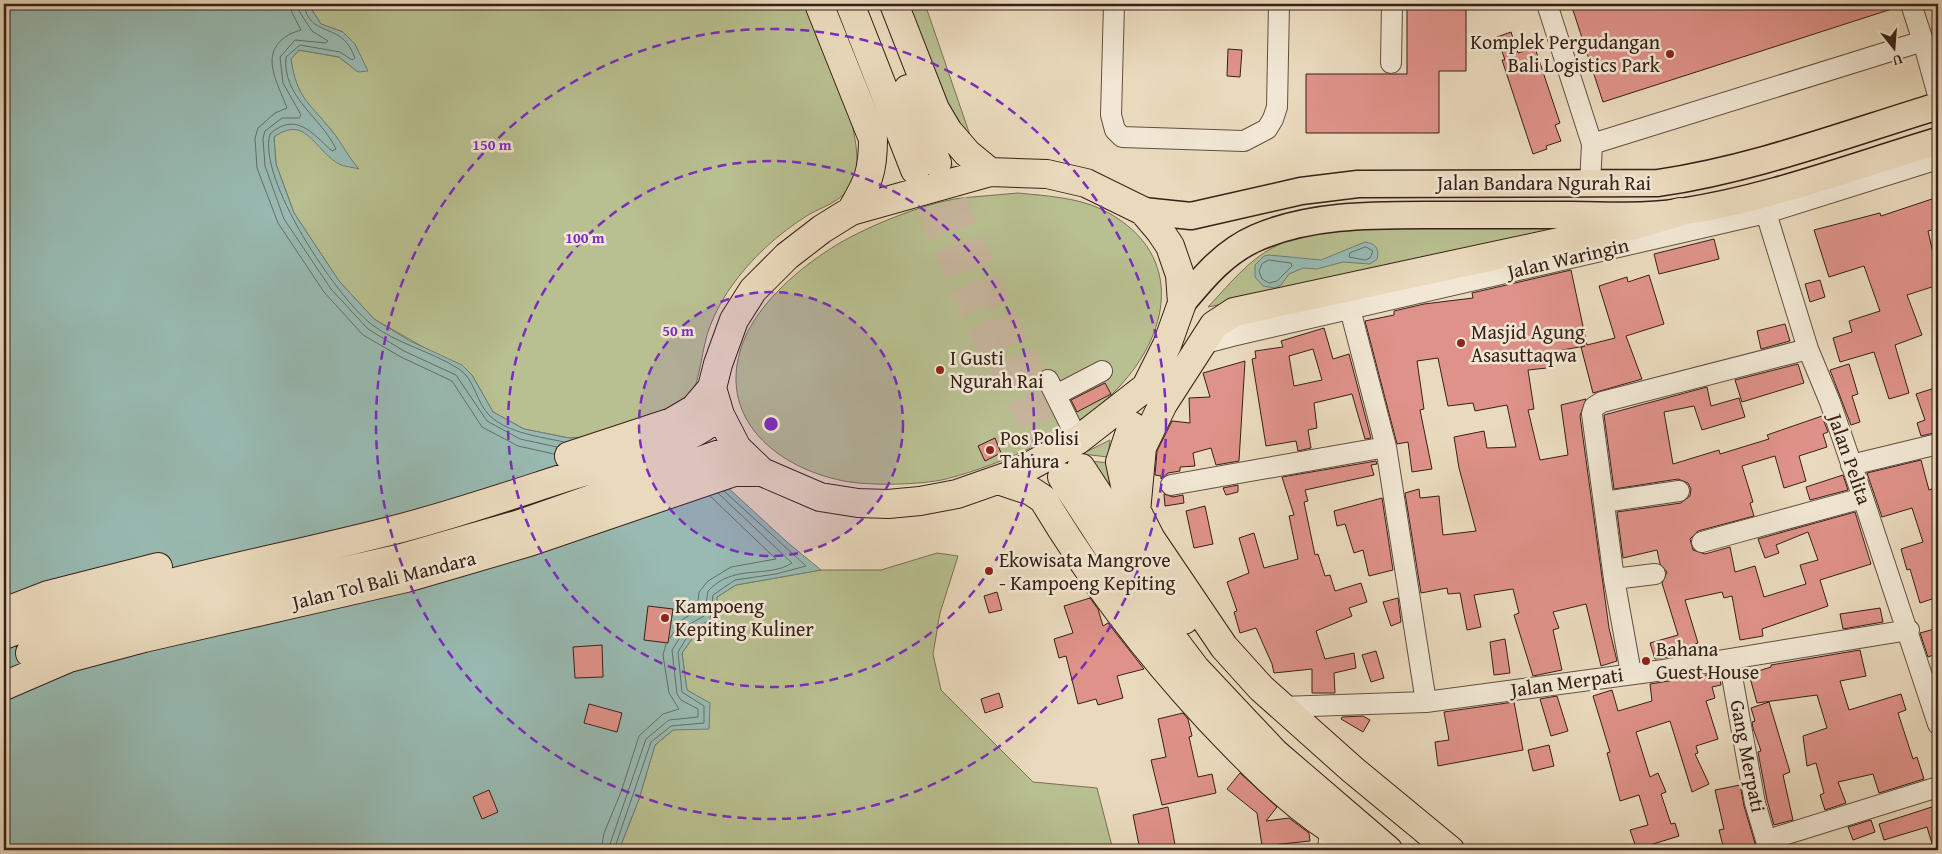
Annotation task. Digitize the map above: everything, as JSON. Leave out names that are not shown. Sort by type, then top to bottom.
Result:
[{"type":"highway","points":[[819,4],[873,139],[873,163],[869,181],[851,212]]},
{"type":"highway","points":[[850,4],[926,166],[875,4]]},
{"type":"highway","points":[[894,4],[935,108],[948,131],[967,153],[990,172]]},
{"type":"highway","points":[[4,635],[55,615],[134,593],[392,530],[491,502],[691,436],[710,407],[725,342],[734,320],[753,290],[787,256],[822,229],[851,212],[990,172],[1046,174],[1086,182],[1143,211],[1170,246],[1180,274],[1182,303],[1167,345],[1146,387],[1120,462],[1126,490],[1151,539],[1224,647],[1261,688],[1353,770],[1450,850]]},
{"type":"highway","points":[[1136,512],[1142,447],[1163,404],[1197,349],[1214,326],[1234,312],[1622,237],[1680,212]]},
{"type":"highway","points":[[998,480],[1017,473],[1078,440],[1146,387]]},
{"type":"highway","points":[[710,407],[726,459]]},
{"type":"highway","points":[[4,612],[48,595],[387,512],[485,484],[672,422],[710,407]]},
{"type":"highway","name":"Jalan Tol Bali Mandara","points":[[726,459],[740,471],[762,472],[820,497],[858,503],[888,504],[920,501],[957,494],[998,480]]},
{"type":"highway","name":"Jalan Tol Bali Mandara","points":[[4,664],[63,640],[145,616],[402,558],[520,524],[726,459]]},
{"type":"highway","name":"Jalan Tol Bali Mandara","points":[[4,686],[69,658],[144,638],[406,578],[528,542],[726,459]]},
{"type":"highway","points":[[1388,850],[1275,753],[1195,668],[1133,586],[1072,472],[1212,656],[1287,735],[1337,780],[1402,830],[1436,850]]},
{"type":"highway","points":[[998,480],[1031,491],[1043,499],[1110,602],[1178,686],[1257,771],[1329,841],[1365,850]]},
{"type":"main road","name":"Jalan Bandara Ngurah Rai","points":[[1143,211],[1190,216],[1301,191],[1358,184],[1658,183],[1694,178],[1765,159],[1938,106]]},
{"type":"main road","name":"Jalan Bandara Ngurah Rai","points":[[1182,303],[1210,270],[1228,254],[1254,238],[1285,227],[1328,219],[1379,215],[1606,216],[1680,212],[1763,204],[1938,141]]},
{"type":"street","points":[[1114,4],[1112,115],[1114,130],[1122,137],[1244,141],[1267,129],[1277,107],[1279,4]]},
{"type":"street","points":[[1391,63],[1392,4]]},
{"type":"street","points":[[1547,4],[1592,144],[1590,184]]},
{"type":"street","points":[[1911,4],[1938,95]]},
{"type":"street","points":[[1592,144],[1923,41]]},
{"type":"street","name":"Jalan Waringin","points":[[1197,349],[1210,342],[1232,336],[1350,310],[1622,237],[1938,160]]},
{"type":"street","name":"Jalan Pelita","points":[[1763,204],[1808,349],[1830,402],[1864,498],[1909,630],[1938,724]]},
{"type":"street","points":[[1350,310],[1386,447],[1426,702]]},
{"type":"street","points":[[1631,673],[1614,579],[1592,414],[1594,407],[1598,404],[1808,349]]},
{"type":"street","points":[[1078,440],[1052,388],[1102,371]]},
{"type":"street","points":[[1851,465],[1938,444]]},
{"type":"street","points":[[1171,485],[1386,447]]},
{"type":"street","points":[[1604,502],[1679,491]]},
{"type":"street","points":[[1702,542],[1864,498]]},
{"type":"street","points":[[1614,579],[1655,574]]},
{"type":"street","name":"Jalan Merpati","points":[[1282,707],[1426,702],[1730,660],[1909,630]]},
{"type":"street","name":"Gang Merpati","points":[[1730,660],[1755,803],[1773,844]]},
{"type":"street","points":[[1773,844],[1938,787]]},
{"type":"green space","points":[[308,4],[808,4],[850,115],[857,160],[855,178],[843,195],[786,230],[756,256],[739,276],[724,298],[711,323],[697,381],[685,407],[587,437],[569,438],[524,429],[493,412],[472,375],[374,319],[339,281],[294,213],[276,164],[274,137],[286,128],[299,129],[358,168],[346,155],[333,132],[306,103],[294,79],[291,59],[299,50],[339,57],[358,72],[360,57],[355,44],[343,32],[321,24]]},
{"type":"green space","points":[[908,4],[925,4],[972,141],[948,109]]},
{"type":"green space","points":[[1018,193],[1071,199],[1101,209],[1128,226],[1146,245],[1157,267],[1161,291],[1159,315],[1151,340],[1137,364],[1119,387],[1083,418],[1039,444],[968,473],[936,481],[867,484],[844,481],[818,474],[793,463],[772,449],[755,431],[742,411],[736,387],[738,361],[747,333],[763,308],[783,286],[830,249],[876,225],[929,205],[946,201]]},
{"type":"green space","points":[[1380,227],[1594,228],[1208,307],[1247,266],[1274,247],[1312,234]]},
{"type":"green space","points":[[1110,440],[1108,457],[1082,454]]},
{"type":"green space","points":[[1089,461],[1110,463],[1127,525]]},
{"type":"green space","points":[[937,553],[958,556],[940,613],[933,654],[941,690],[1033,782],[1097,788],[1113,850],[619,850],[639,799],[655,745],[673,730],[687,691],[682,653],[696,633],[715,624],[717,597],[736,585],[821,570],[881,570]]},
{"type":"water","points":[[4,4],[308,4],[321,24],[343,32],[355,44],[368,71],[358,72],[339,57],[299,50],[291,59],[297,83],[305,99],[336,136],[359,169],[339,164],[302,132],[294,130],[285,131],[274,137],[276,164],[294,213],[339,281],[374,319],[410,341],[462,365],[472,375],[493,412],[524,429],[569,438],[587,437],[685,407],[699,461],[787,542],[821,570],[736,585],[717,597],[715,624],[696,633],[682,653],[687,690],[710,703],[709,729],[673,730],[655,745],[639,799],[619,850],[4,850]]},
{"type":"water","points":[[1365,242],[1374,245],[1378,252],[1377,259],[1370,264],[1343,262],[1317,269],[1303,268],[1289,274],[1281,285],[1275,288],[1263,286],[1255,277],[1255,265],[1264,256],[1321,260]]},
{"type":"building","points":[[1407,4],[1466,4],[1466,71],[1439,71],[1439,133],[1306,133],[1306,74],[1407,74]]},
{"type":"building","name":"Komplek Pergudangan Bali Logistics Park","points":[[1571,4],[1898,4],[1898,7],[1603,102]]},
{"type":"building","points":[[1511,32],[1518,53],[1535,48],[1560,123],[1555,125],[1561,141],[1546,146],[1547,149],[1533,154],[1502,60],[1505,60],[1497,37]]},
{"type":"building","points":[[1228,49],[1242,50],[1240,77],[1227,76]]},
{"type":"building","points":[[1938,197],[1938,228],[1928,231],[1938,275],[1938,285],[1907,295],[1922,335],[1895,345],[1909,393],[1889,399],[1874,352],[1840,362],[1833,338],[1852,332],[1849,321],[1880,311],[1864,266],[1829,277],[1814,230],[1880,213],[1881,216]]},
{"type":"building","points":[[1714,239],[1719,259],[1659,274],[1654,254]]},
{"type":"building","points":[[1571,270],[1587,345],[1615,338],[1599,286],[1627,277],[1628,282],[1649,275],[1664,324],[1626,336],[1642,379],[1593,393],[1581,347],[1585,346],[1545,353],[1547,368],[1528,370],[1534,409],[1528,410],[1540,460],[1568,455],[1561,405],[1586,399],[1580,416],[1609,628],[1617,661],[1601,666],[1586,604],[1553,612],[1559,628],[1553,630],[1562,670],[1533,676],[1514,615],[1519,613],[1513,589],[1474,595],[1481,627],[1467,630],[1460,593],[1448,594],[1447,588],[1421,593],[1405,493],[1419,489],[1420,498],[1439,496],[1443,535],[1476,531],[1459,468],[1454,437],[1484,431],[1487,448],[1516,447],[1507,405],[1475,411],[1473,403],[1448,406],[1438,358],[1417,361],[1424,409],[1420,410],[1432,469],[1412,472],[1408,442],[1397,444],[1365,321],[1394,315],[1394,311],[1424,304],[1473,298],[1472,293]]},
{"type":"building","points":[[1820,280],[1825,297],[1810,302],[1805,284]]},
{"type":"building","points":[[1785,324],[1790,341],[1761,349],[1757,331]]},
{"type":"building","points":[[1324,328],[1333,359],[1349,354],[1371,438],[1365,439],[1352,394],[1314,403],[1317,428],[1308,430],[1311,448],[1298,451],[1296,441],[1266,446],[1252,359],[1256,358],[1255,351],[1283,347],[1281,341]],"holes":[[[1313,349],[1322,380],[1294,386],[1289,356]]]},
{"type":"building","points":[[1245,361],[1239,461],[1216,465],[1211,448],[1193,453],[1195,466],[1180,467],[1180,471],[1168,473],[1161,479],[1161,476],[1155,475],[1157,451],[1172,421],[1190,423],[1189,398],[1210,397],[1203,373]]},
{"type":"building","points":[[1798,364],[1804,383],[1742,402],[1735,380]]},
{"type":"building","points":[[1849,364],[1858,394],[1852,396],[1860,422],[1851,425],[1830,370]]},
{"type":"building","points":[[1105,383],[1111,394],[1077,412],[1071,400]]},
{"type":"building","points":[[1707,387],[1711,406],[1739,398],[1745,417],[1702,430],[1694,406],[1664,412],[1673,464],[1719,450],[1720,454],[1769,439],[1767,435],[1822,416],[1828,432],[1823,434],[1827,447],[1799,456],[1806,481],[1784,488],[1775,456],[1742,466],[1753,502],[1750,503],[1754,516],[1698,531],[1690,539],[1693,550],[1705,554],[1730,547],[1735,572],[1755,566],[1764,597],[1806,584],[1800,565],[1818,560],[1808,532],[1776,545],[1779,553],[1765,558],[1758,539],[1855,512],[1871,564],[1820,580],[1828,606],[1762,629],[1763,636],[1740,640],[1732,596],[1724,598],[1722,592],[1685,600],[1698,643],[1673,651],[1675,656],[1655,659],[1650,643],[1678,635],[1662,583],[1667,572],[1660,564],[1657,550],[1623,558],[1617,512],[1681,503],[1690,496],[1691,489],[1688,483],[1678,479],[1614,489],[1604,415]]},
{"type":"building","points":[[1938,387],[1938,432],[1921,436],[1917,423],[1925,420],[1916,394]]},
{"type":"building","name":"Pos Polisi Tahura","points":[[995,438],[1001,453],[985,461],[978,446]]},
{"type":"building","points":[[1921,460],[1929,490],[1934,488],[1938,503],[1938,597],[1920,603],[1910,569],[1907,570],[1901,549],[1923,542],[1912,508],[1882,517],[1867,473]]},
{"type":"building","points":[[1376,461],[1377,464],[1371,465],[1374,475],[1305,490],[1308,501],[1304,502],[1315,555],[1318,554],[1325,576],[1330,575],[1335,591],[1361,583],[1367,602],[1349,608],[1352,616],[1316,631],[1325,659],[1354,653],[1356,668],[1334,673],[1335,693],[1312,693],[1312,669],[1274,673],[1256,628],[1240,633],[1234,612],[1237,611],[1227,582],[1249,573],[1239,538],[1254,533],[1264,568],[1298,559],[1289,516],[1294,515],[1282,477]]},
{"type":"building","points":[[1843,475],[1848,490],[1810,500],[1806,487]]},
{"type":"building","points":[[1238,485],[1238,492],[1226,495],[1223,488]]},
{"type":"building","points":[[1164,494],[1173,497],[1183,495],[1184,503],[1165,506]]},
{"type":"building","points":[[1382,498],[1393,570],[1369,576],[1363,550],[1354,553],[1345,524],[1337,526],[1334,511]]},
{"type":"building","points":[[1205,506],[1213,544],[1194,548],[1186,511]]},
{"type":"building","points":[[997,592],[1002,610],[989,613],[984,596]]},
{"type":"building","points":[[1090,598],[1098,609],[1103,626],[1108,623],[1144,669],[1117,676],[1123,698],[1098,705],[1096,699],[1078,704],[1066,656],[1059,658],[1054,639],[1073,633],[1064,606]]},
{"type":"building","points":[[1398,598],[1401,622],[1391,626],[1383,602]]},
{"type":"building","points":[[648,606],[673,609],[668,643],[644,640]]},
{"type":"building","points":[[1880,608],[1883,622],[1843,629],[1840,614]]},
{"type":"building","points":[[1938,628],[1938,653],[1928,657],[1920,633]]},
{"type":"building","points":[[1505,639],[1510,673],[1494,675],[1490,642]]},
{"type":"building","points":[[602,645],[603,677],[575,678],[573,647]]},
{"type":"building","points":[[1860,650],[1866,676],[1840,681],[1849,710],[1901,694],[1906,710],[1898,713],[1913,759],[1917,757],[1924,779],[1879,793],[1873,774],[1838,782],[1846,803],[1825,810],[1820,795],[1824,793],[1816,763],[1807,766],[1803,736],[1827,728],[1817,695],[1757,703],[1749,674],[1771,667],[1771,665]]},
{"type":"building","points":[[1376,651],[1384,678],[1371,682],[1362,655]]},
{"type":"building","points":[[1719,673],[1721,685],[1712,687],[1715,698],[1706,701],[1718,739],[1696,746],[1698,753],[1695,754],[1709,784],[1692,792],[1670,721],[1636,732],[1650,777],[1658,773],[1666,792],[1661,794],[1671,824],[1675,823],[1679,836],[1650,845],[1651,850],[1637,850],[1630,830],[1648,825],[1639,795],[1620,801],[1607,753],[1610,752],[1593,696],[1612,690],[1618,711],[1652,701],[1650,684]]},
{"type":"building","points":[[999,693],[1003,707],[985,713],[981,699]]},
{"type":"building","points":[[1557,696],[1568,731],[1551,736],[1540,699]]},
{"type":"building","points":[[1514,702],[1523,750],[1438,766],[1435,742],[1449,740],[1444,712]]},
{"type":"building","points":[[1769,702],[1790,772],[1783,775],[1793,820],[1774,825],[1767,800],[1758,752],[1761,751],[1753,728],[1752,722],[1755,721],[1751,708]]},
{"type":"building","points":[[589,704],[622,713],[617,732],[584,723]]},
{"type":"building","points":[[1183,713],[1188,719],[1192,736],[1189,737],[1198,777],[1212,774],[1216,793],[1162,805],[1151,760],[1166,757],[1158,719]]},
{"type":"building","points":[[1363,716],[1370,720],[1363,732],[1341,719],[1342,717]]},
{"type":"building","points":[[1549,745],[1554,766],[1533,771],[1528,750]]},
{"type":"building","points":[[1240,773],[1277,807],[1266,821],[1289,818],[1309,833],[1310,841],[1262,846],[1257,813],[1227,789]]},
{"type":"building","points":[[1740,785],[1757,850],[1724,850],[1719,830],[1724,829],[1715,790]]},
{"type":"building","points":[[489,790],[498,812],[482,819],[473,797]]},
{"type":"building","points":[[1938,805],[1938,850],[1934,850],[1927,827],[1884,840],[1879,824]]},
{"type":"building","points":[[1168,807],[1176,850],[1140,850],[1133,815]]},
{"type":"building","points":[[1871,820],[1875,832],[1853,840],[1848,827]]},
{"type":"tunnel","points":[[937,163],[999,312],[1080,466]]},
{"type":"tunnel","points":[[915,170],[977,319],[1061,475]]},
{"type":"place","name":"Komplek Pergudangan Bali Logistics Park","points":[[1670,54]]},
{"type":"place","name":"Masjid Agung Asasuttaqwa","points":[[1461,343]]},
{"type":"place","name":"I Gusti Ngurah Rai","points":[[940,370]]},
{"type":"place","name":"Pos Polisi Tahura","points":[[990,450]]},
{"type":"place","name":"Ekowisata Mangrove - Kampoeng Kepiting","points":[[989,571]]},
{"type":"place","name":"Kampoeng Kepiting Kuliner","points":[[665,618]]},
{"type":"place","name":"Bahana Guest House","points":[[1646,661]]}]
